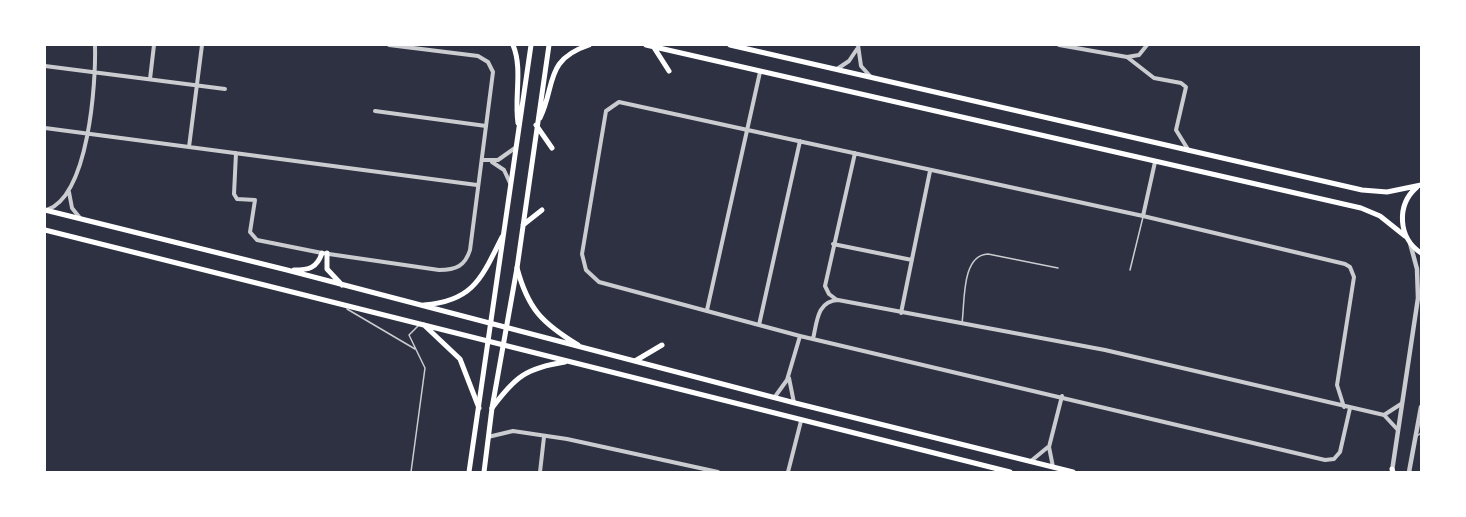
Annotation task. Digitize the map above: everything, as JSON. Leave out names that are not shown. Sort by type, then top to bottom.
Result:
[{"type":"main road","points":[[513,45],[518,61],[514,104],[518,129]]},
{"type":"main road","points":[[469,472],[531,45]]},
{"type":"main road","points":[[484,472],[492,408],[518,268],[536,125],[549,45]]},
{"type":"main road","points":[[536,125],[545,107],[551,77],[557,67],[572,52],[589,45]]},
{"type":"main road","points":[[730,45],[874,80],[1375,192],[1421,185]]},
{"type":"main road","points":[[649,46],[669,71]]},
{"type":"main road","points":[[649,46],[1369,211],[1394,225],[1406,236]]},
{"type":"main road","points":[[536,125],[552,148]]},
{"type":"main road","points":[[1421,185],[1407,198],[1403,208],[1402,227],[1410,243],[1421,253]]},
{"type":"main road","points":[[45,210],[287,270],[584,350],[1073,472]]},
{"type":"main road","points":[[524,225],[542,210]]},
{"type":"main road","points":[[45,230],[423,323],[993,470],[1010,472]]},
{"type":"main road","points":[[418,305],[445,302],[464,296],[482,276],[502,237]]},
{"type":"main road","points":[[287,270],[312,268],[324,253]]},
{"type":"main road","points":[[324,253],[327,269],[343,286]]},
{"type":"main road","points":[[518,268],[533,310],[547,325],[584,350]]},
{"type":"main road","points":[[423,323],[460,359],[479,408]]},
{"type":"main road","points":[[635,361],[662,345]]},
{"type":"main road","points":[[492,408],[513,381],[529,370],[568,362]]},
{"type":"street","points":[[45,210],[59,204],[69,192],[88,133],[95,72],[95,45]]},
{"type":"street","points":[[150,79],[154,45]]},
{"type":"street","points":[[189,147],[202,45]]},
{"type":"street","points":[[236,153],[234,194],[237,199],[255,200],[250,230],[254,238],[324,253],[440,270],[458,267],[464,263],[470,250],[493,78],[488,62],[478,56],[389,45]]},
{"type":"street","points":[[1059,45],[1127,57],[1139,55],[1147,45]]},
{"type":"street","points":[[836,70],[849,60],[858,47]]},
{"type":"street","points":[[858,47],[861,66],[874,80]]},
{"type":"street","points":[[1127,57],[1154,78],[1181,83],[1186,87],[1176,130],[1190,152]]},
{"type":"street","points":[[45,66],[225,89]]},
{"type":"street","points":[[707,310],[760,72]]},
{"type":"street","points":[[1344,406],[1337,385],[1353,289],[1353,272],[1350,267],[1143,216],[930,171],[748,129],[619,102],[606,111],[582,254],[586,270],[594,279],[604,284],[800,336],[1331,460],[1340,452],[1350,408]]},
{"type":"street","points":[[375,111],[486,126]]},
{"type":"street","points":[[45,128],[477,186]]},
{"type":"street","points":[[759,325],[800,141]]},
{"type":"street","points":[[482,160],[492,161],[505,157],[515,148]]},
{"type":"street","points":[[838,300],[829,294],[825,286],[855,153]]},
{"type":"street","points":[[492,161],[504,170],[510,184]]},
{"type":"street","points":[[1143,216],[1155,162]]},
{"type":"street","points":[[901,313],[930,171]]},
{"type":"street","points":[[69,192],[72,208],[83,220]]},
{"type":"street","points":[[1392,471],[1418,298],[1418,269],[1410,243]]},
{"type":"street","points":[[833,244],[912,260]]},
{"type":"street","points":[[813,339],[822,307],[829,300],[838,300],[1118,353],[1384,415],[1397,429]]},
{"type":"street","points":[[774,398],[790,375],[800,336]]},
{"type":"street","points":[[790,375],[795,403]]},
{"type":"street","points":[[1053,467],[1049,447],[1062,396]]},
{"type":"street","points":[[1384,415],[1401,404]]},
{"type":"street","points":[[1410,472],[1421,407]]},
{"type":"street","points":[[788,472],[801,421]]},
{"type":"street","points":[[488,437],[507,431],[567,439],[718,472]]},
{"type":"street","points":[[540,472],[544,437]]},
{"type":"street","points":[[1031,461],[1049,447]]},
{"type":"lane","points":[[1130,270],[1143,216]]},
{"type":"lane","points":[[962,324],[970,266],[979,256],[988,254],[1058,268]]},
{"type":"lane","points":[[341,303],[358,317],[416,350]]},
{"type":"lane","points":[[411,472],[425,368],[409,335],[411,330],[423,323]]},
{"type":"lane","points":[[1416,436],[1421,433]]}]
